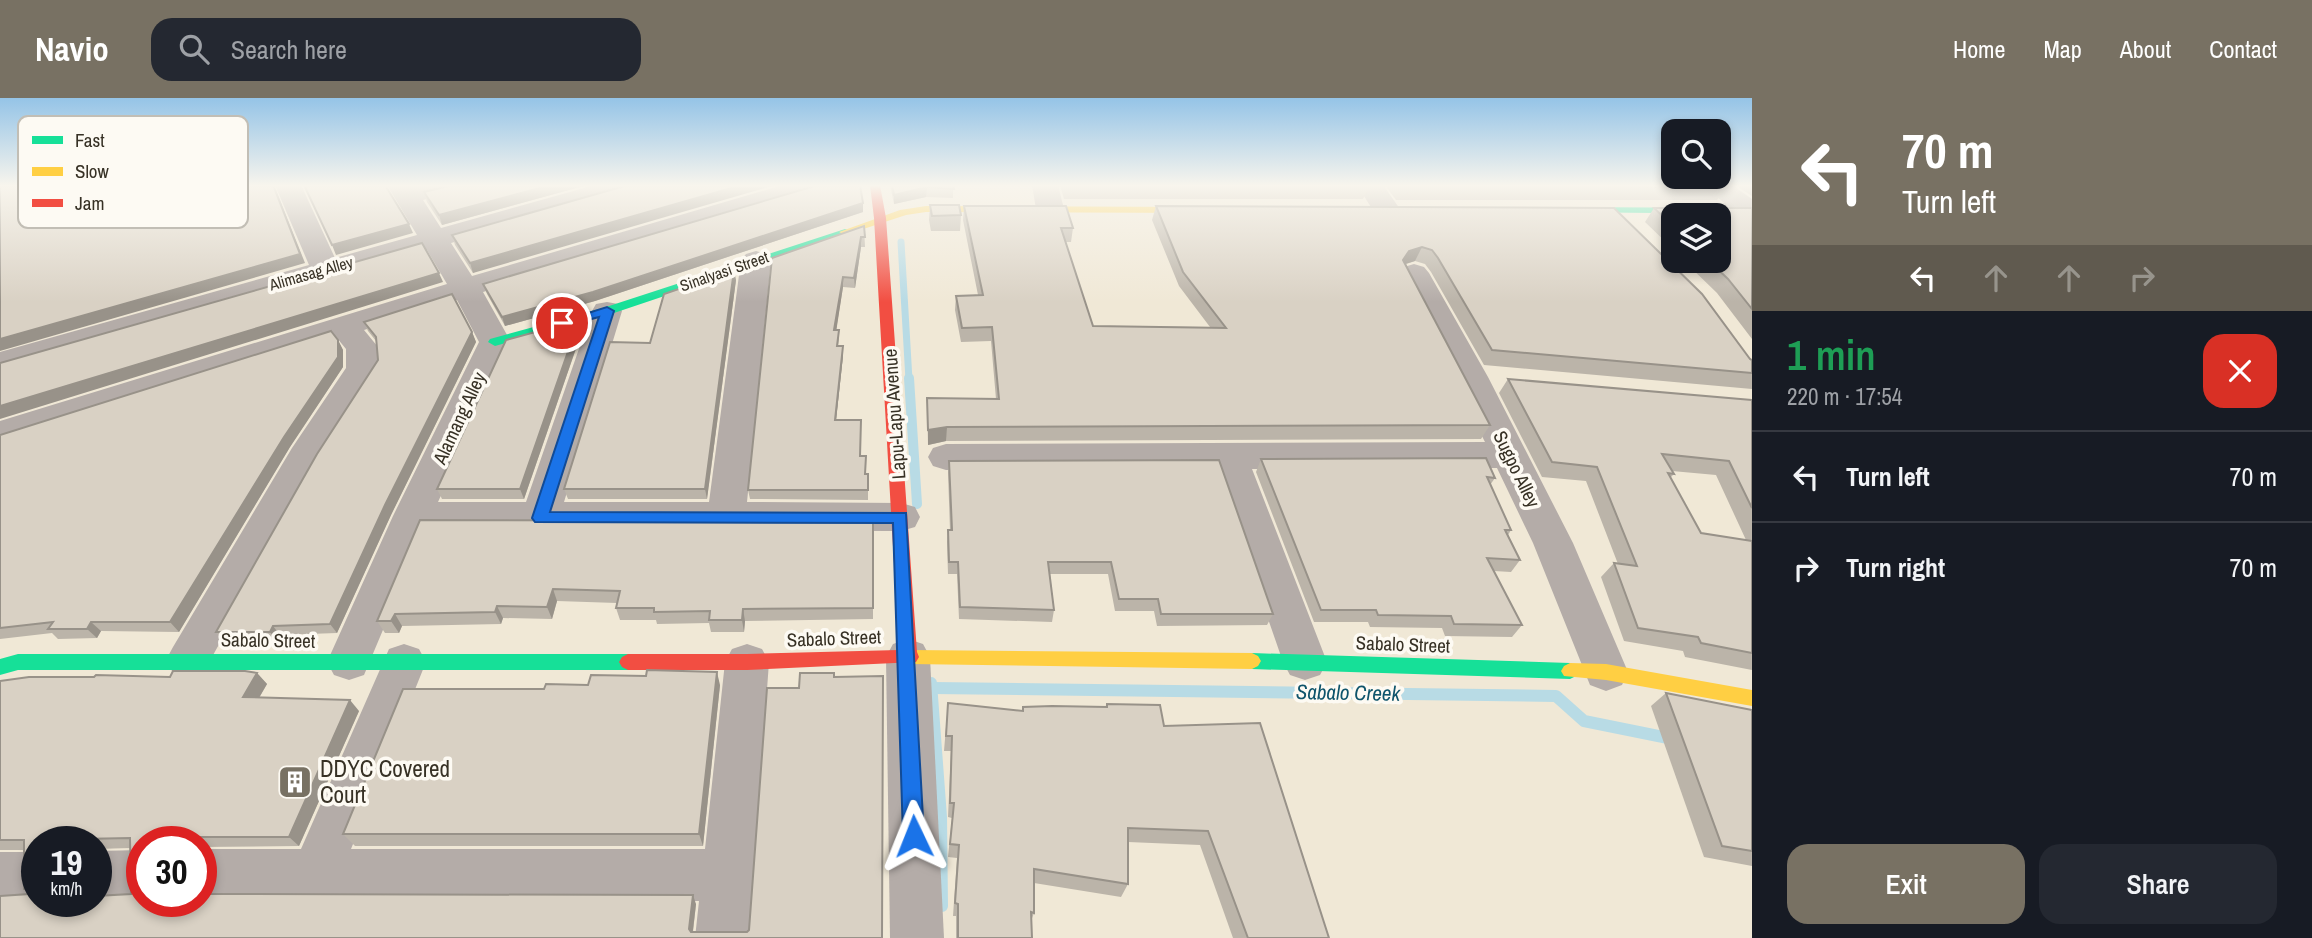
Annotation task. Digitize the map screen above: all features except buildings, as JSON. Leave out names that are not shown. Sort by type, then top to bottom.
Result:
[{"type":"street","points":[[305,224],[325,269]]},
{"type":"street","points":[[424,224],[465,288],[495,342]]},
{"type":"street","name":"Alimasag Alley","points":[[0,363],[483,224]]},
{"type":"street","points":[[0,433],[677,224]]},
{"type":"street","name":"Sinalyasi Street","points":[[495,342],[607,311],[862,224]]},
{"type":"street","name":"Lapu-Lapu Avenue","points":[[880,224],[901,517],[917,938]]},
{"type":"street","points":[[1628,224],[1641,238]]},
{"type":"street","points":[[726,516],[756,260]]},
{"type":"street","name":"Sugpo Alley","points":[[1414,273],[1471,377],[1553,543],[1606,672]]},
{"type":"street","points":[[540,518],[607,311]]},
{"type":"street","points":[[188,660],[305,457],[363,368],[362,347],[344,327]]},
{"type":"street","name":"Alamang Alley","points":[[349,662],[412,516],[495,342]]},
{"type":"street","points":[[1471,377],[1511,381]]},
{"type":"street","points":[[1229,455],[1305,662]]},
{"type":"street","points":[[946,457],[1510,455]]},
{"type":"street","points":[[412,516],[901,517]]},
{"type":"street","name":"Sabalo Street","points":[[0,667],[18,662],[188,660],[747,662],[908,657],[1305,662],[1606,672],[1752,698]]},
{"type":"street","points":[[316,874],[404,662]]},
{"type":"street","points":[[722,938],[747,662]]},
{"type":"street","points":[[217,875],[728,875]]},
{"type":"street","points":[[0,878],[21,878]]},
{"type":"waterway","points":[[901,242],[909,380]]},
{"type":"waterway","points":[[909,378],[917,504]]},
{"type":"waterway","points":[[931,683],[941,817],[942,906]]},
{"type":"waterway","name":"Sabalo Creek","points":[[932,688],[1556,696],[1584,721],[1673,739]]},
{"type":"traffic: fast","points":[[495,342],[607,311],[845,232]]},
{"type":"traffic: fast","points":[[1252,661],[1570,671]]},
{"type":"traffic: fast","points":[[0,667],[18,662],[628,662]]},
{"type":"traffic: slow","points":[[845,232],[868,224]]},
{"type":"traffic: slow","points":[[910,657],[1252,661]]},
{"type":"traffic: slow","points":[[1570,671],[1606,672],[1752,698]]},
{"type":"traffic: jam","points":[[880,224],[908,657]]},
{"type":"traffic: jam","points":[[628,662],[747,662],[910,657]]},
{"type":"place","name":"DDYC Covered Court","points":[[295,782]]},
{"type":"route","points":[[562,323],[607,311],[540,518],[901,517],[914,836]]}]
